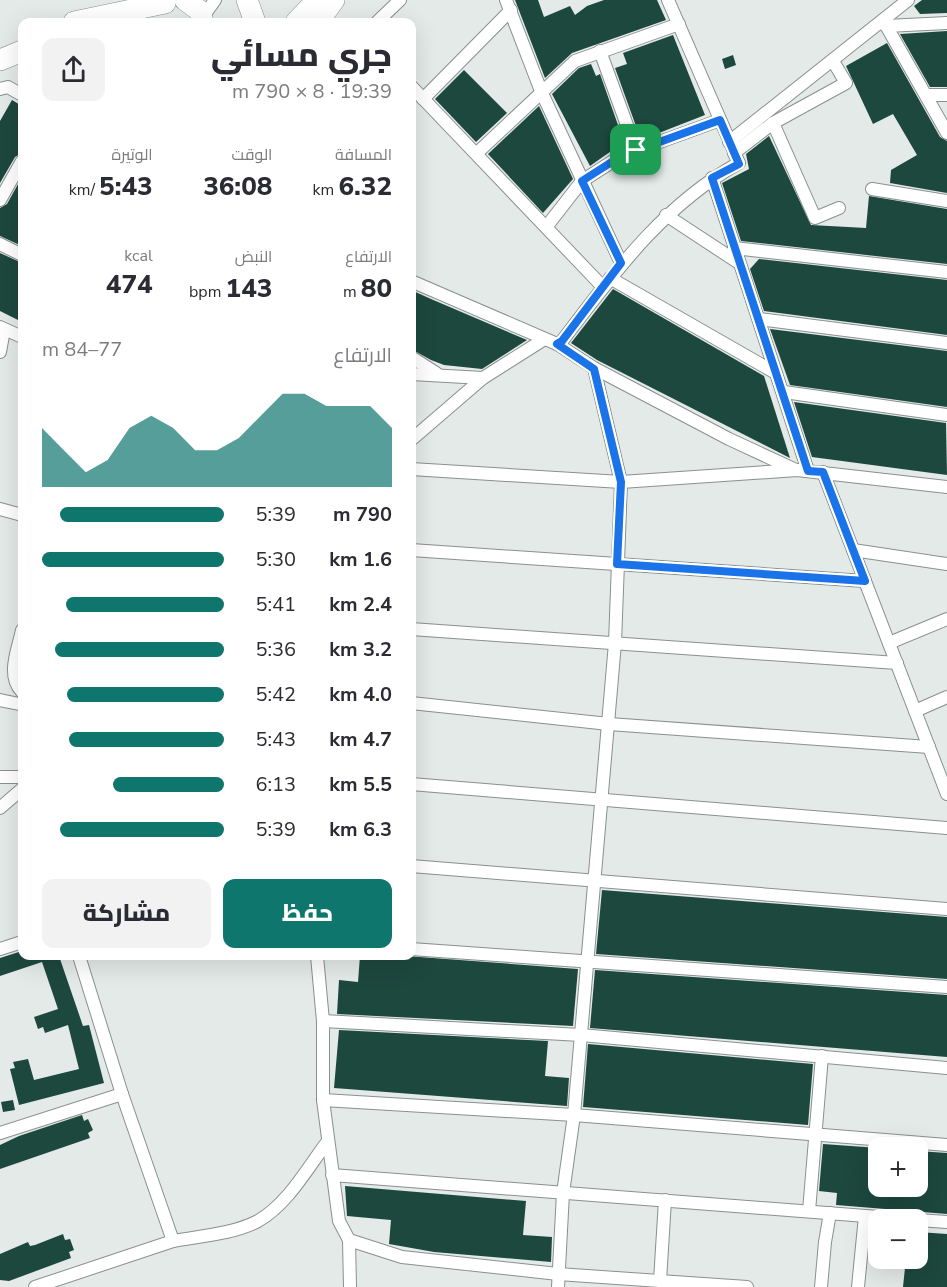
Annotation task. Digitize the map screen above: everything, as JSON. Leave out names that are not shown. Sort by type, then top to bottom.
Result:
[{"type":"highway","points":[[247,0],[254,18]]},
{"type":"highway","points":[[300,18],[317,0]]},
{"type":"highway","points":[[321,18],[334,0]]},
{"type":"highway","points":[[93,18],[174,1],[194,4],[202,18]]},
{"type":"highway","points":[[155,18],[159,8],[174,1]]},
{"type":"highway","points":[[0,44],[18,37]]},
{"type":"highway","points":[[0,60],[18,53]]},
{"type":"street","points":[[204,18],[216,0]]},
{"type":"street","points":[[381,18],[400,0]]},
{"type":"street","points":[[557,344],[562,341],[621,263],[666,215],[712,178],[739,164],[668,0]]},
{"type":"street","points":[[732,148],[833,61],[885,23],[909,0]]},
{"type":"street","points":[[423,99],[509,5],[541,91],[621,263]]},
{"type":"street","points":[[885,23],[947,23]]},
{"type":"street","points":[[885,23],[947,133]]},
{"type":"street","points":[[477,153],[541,91],[575,62],[679,24]]},
{"type":"street","points":[[600,51],[636,150]]},
{"type":"street","points":[[732,148],[846,83],[833,61]]},
{"type":"street","points":[[0,89],[8,87],[18,93]]},
{"type":"street","points":[[416,91],[548,226],[607,282],[774,372]]},
{"type":"street","points":[[926,95],[947,95]]},
{"type":"street","points":[[548,226],[582,181],[621,156],[720,120]]},
{"type":"street","points":[[773,123],[815,218],[839,208]]},
{"type":"street","points":[[0,200],[18,168]]},
{"type":"street","points":[[712,178],[759,319],[774,372],[784,392],[802,471]]},
{"type":"street","points":[[872,189],[947,201]]},
{"type":"street","points":[[666,215],[739,262]]},
{"type":"street","points":[[0,244],[18,253]]},
{"type":"street","points":[[734,248],[947,272]]},
{"type":"street","points":[[416,283],[543,340],[557,344],[594,369],[729,439],[802,471]]},
{"type":"street","points":[[759,319],[947,343]]},
{"type":"street","points":[[0,352],[2,328],[18,335]]},
{"type":"street","points":[[416,434],[483,378],[543,340]]},
{"type":"street","points":[[416,360],[436,373]]},
{"type":"street","points":[[558,1287],[563,1193],[574,1115],[586,960],[595,880],[599,800],[609,724],[615,643],[621,482],[594,369]]},
{"type":"street","points":[[416,374],[436,373],[468,379],[483,378]]},
{"type":"street","points":[[784,392],[947,415]]},
{"type":"street","points":[[416,470],[621,482],[802,471],[947,487]]},
{"type":"street","points":[[823,472],[929,747],[944,776],[947,794]]},
{"type":"street","points":[[0,509],[18,514]]},
{"type":"street","points":[[416,550],[865,581]]},
{"type":"street","points":[[853,550],[947,564]]},
{"type":"street","points":[[889,643],[947,619]]},
{"type":"street","points":[[416,629],[897,663]]},
{"type":"street","points":[[18,651],[14,672],[18,687]]},
{"type":"street","points":[[915,711],[947,697]]},
{"type":"street","points":[[0,700],[18,704]]},
{"type":"street","points":[[416,704],[609,724],[929,747]]},
{"type":"street","points":[[0,777],[18,777]]},
{"type":"street","points":[[416,784],[947,828]]},
{"type":"street","points":[[0,808],[18,792]]},
{"type":"street","points":[[416,866],[947,909]]},
{"type":"street","points":[[0,949],[18,943]]},
{"type":"street","points":[[416,950],[586,960],[947,987]]},
{"type":"street","points":[[80,960],[122,1094],[173,1241]]},
{"type":"street","points":[[317,960],[323,1021],[323,1100],[339,1221],[349,1240],[350,1287]]},
{"type":"street","points":[[323,1021],[581,1035],[947,1068]]},
{"type":"street","points":[[809,1211],[822,1056]]},
{"type":"street","points":[[0,1133],[122,1094]]},
{"type":"street","points":[[323,1100],[574,1115],[947,1145]]},
{"type":"street","points":[[35,1287],[173,1241],[230,1231],[258,1221],[282,1202],[328,1141]]},
{"type":"street","points":[[332,1175],[868,1216]]},
{"type":"street","points":[[660,1281],[665,1200]]},
{"type":"street","points":[[821,1287],[830,1213]]},
{"type":"street","points":[[858,1287],[865,1216]]},
{"type":"street","points":[[928,1221],[947,1222]]},
{"type":"street","points":[[349,1240],[402,1257],[558,1274],[747,1287]]},
{"type":"building","points":[[515,0],[538,0],[544,17],[570,6],[575,15],[587,6],[604,0],[657,0],[666,20],[572,53],[545,78]]},
{"type":"building","points":[[922,0],[947,0],[947,13],[920,14],[914,6]]},
{"type":"building","points":[[947,31],[947,87],[930,87],[900,34]]},
{"type":"building","points":[[673,35],[705,115],[641,140],[615,68],[627,64],[623,53]]},
{"type":"building","points":[[887,43],[940,137],[947,141],[947,193],[890,183],[891,170],[917,155],[893,114],[873,124],[846,66]]},
{"type":"building","points":[[733,55],[736,65],[725,69],[722,59]]},
{"type":"building","points":[[591,64],[596,76],[600,74],[624,142],[590,166],[552,94],[579,68]]},
{"type":"building","points":[[464,70],[507,113],[476,142],[435,99]]},
{"type":"building","points":[[12,100],[18,104],[18,155],[0,183],[0,121]]},
{"type":"building","points":[[539,106],[573,179],[543,213],[488,154]]},
{"type":"building","points":[[769,136],[811,225],[866,228],[869,196],[947,209],[947,264],[741,241],[722,183],[749,169],[746,154]]},
{"type":"building","points":[[18,184],[18,244],[0,236],[0,208],[7,204]]},
{"type":"building","points":[[0,253],[18,261],[18,320],[0,311]]},
{"type":"building","points":[[759,259],[947,280],[947,335],[764,311],[750,269]]},
{"type":"building","points":[[613,289],[764,376],[790,458],[597,360],[571,343]]},
{"type":"building","points":[[416,292],[527,340],[482,369],[444,365],[416,352]]},
{"type":"building","points":[[770,329],[947,351],[947,407],[790,385]]},
{"type":"building","points":[[794,402],[946,423],[947,475],[812,457]]},
{"type":"building","points":[[602,890],[947,917],[947,979],[596,954]]},
{"type":"building","points":[[18,952],[18,960],[60,960],[83,1026],[89,1025],[104,1083],[19,1105],[10,1069],[15,1068],[13,1062],[28,1059],[34,1080],[79,1069],[68,1025],[45,1033],[43,1027],[38,1029],[34,1017],[58,1009],[42,962],[0,976],[0,958]]},
{"type":"building","points":[[416,957],[578,969],[573,1026],[337,1014],[339,980],[358,982],[360,960],[416,960]]},
{"type":"building","points":[[595,970],[947,995],[947,1057],[590,1028]]},
{"type":"building","points":[[339,1030],[548,1041],[545,1076],[569,1078],[567,1106],[334,1088]]},
{"type":"building","points":[[588,1044],[813,1064],[808,1125],[583,1107]]},
{"type":"building","points":[[13,1100],[15,1110],[3,1112],[1,1102]]},
{"type":"building","points":[[82,1115],[84,1121],[88,1119],[93,1130],[88,1133],[90,1138],[0,1169],[0,1145],[19,1136]]},
{"type":"building","points":[[823,1144],[868,1147],[868,1197],[928,1197],[928,1152],[947,1153],[947,1214],[928,1212],[928,1209],[885,1209],[836,1205],[837,1193],[819,1191]]},
{"type":"building","points":[[345,1186],[526,1201],[523,1235],[552,1237],[551,1262],[434,1252],[389,1244],[391,1220],[347,1216]]},
{"type":"building","points":[[928,1233],[947,1234],[947,1287],[903,1287],[905,1269],[928,1269]]},
{"type":"building","points":[[63,1234],[65,1240],[70,1239],[74,1250],[69,1252],[71,1258],[9,1281],[0,1280],[0,1254],[28,1242],[30,1246],[35,1245]]},
{"type":"route","points":[[720,120],[739,164],[712,178],[734,248],[759,319],[774,372],[784,392],[808,471],[823,472],[865,581],[617,564],[621,482],[594,369],[557,344],[562,341],[621,263],[582,181],[621,156],[636,150],[720,120]]}]
